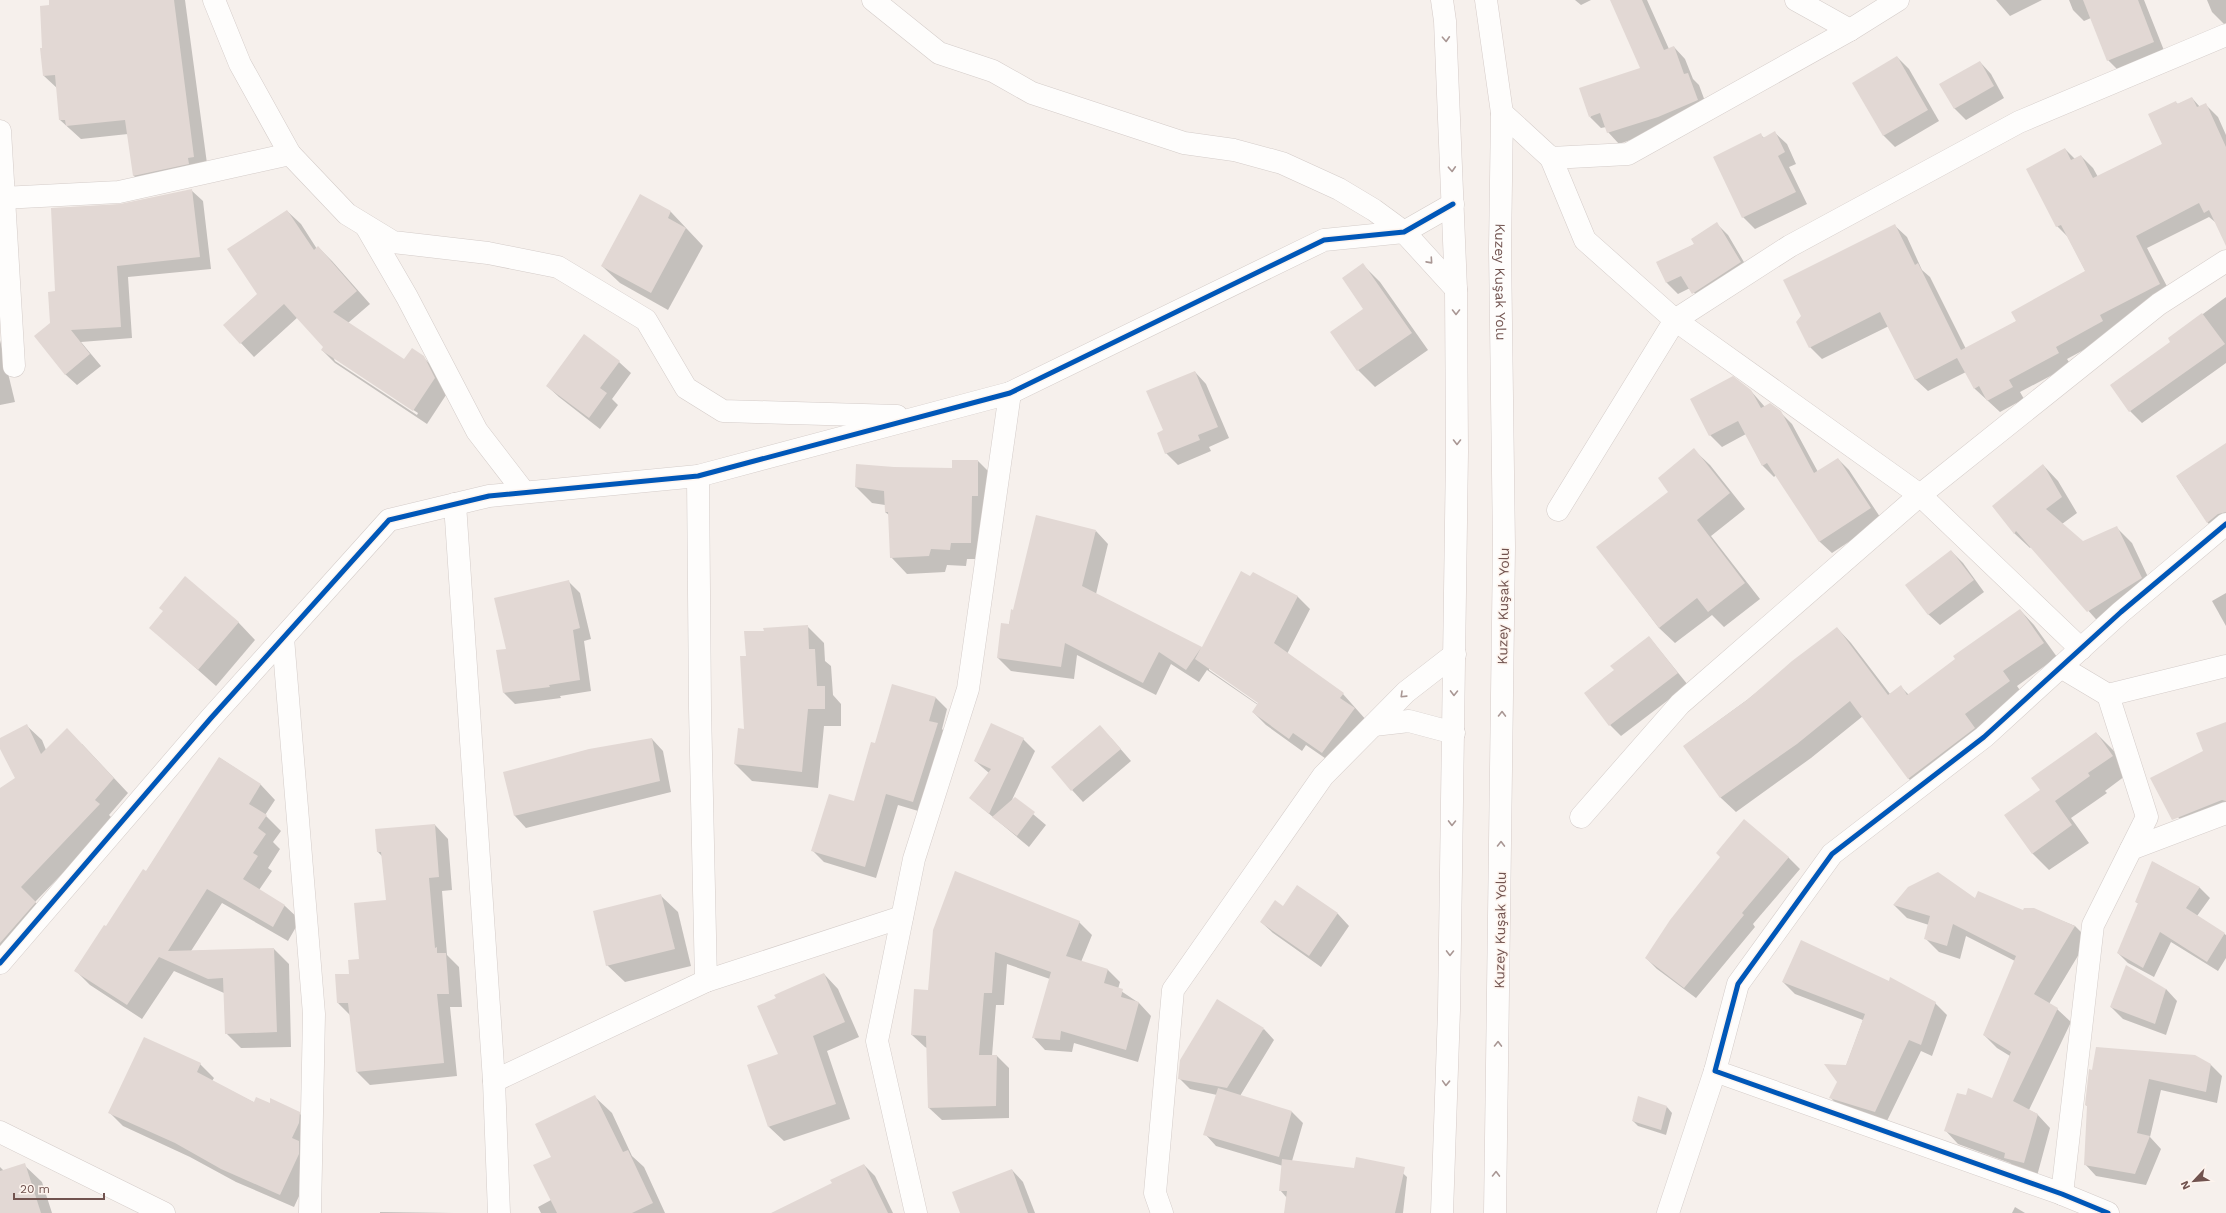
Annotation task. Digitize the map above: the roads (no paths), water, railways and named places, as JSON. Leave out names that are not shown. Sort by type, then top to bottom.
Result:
[{"type":"street","points":[[214,0],[240,64],[290,154],[347,214],[393,242],[488,253],[558,267],[646,320],[686,388],[723,411],[920,417]]},
{"type":"street","points":[[873,0],[939,53],[993,71],[1032,93],[1184,144],[1234,150],[1282,163],[1339,189],[1374,210],[1404,232],[1456,289]]},
{"type":"street","points":[[1442,0],[1445,21],[1456,289],[1457,452],[1449,1002],[1442,1213]]},
{"type":"street","name":"Kuzey Kuşak Yolu","points":[[1486,0],[1502,112],[1500,249],[1504,547],[1495,1213]]},
{"type":"street","points":[[1796,0],[1850,30]]},
{"type":"street","points":[[1551,158],[1628,154],[1850,30],[1898,0]]},
{"type":"street","points":[[1558,510],[1675,320],[1790,246],[2019,122],[2226,35]]},
{"type":"street","points":[[1502,112],[1551,158],[1585,240],[1675,320],[1920,495],[2081,649]]},
{"type":"street","points":[[0,131],[2,198],[14,366]]},
{"type":"street","points":[[2,198],[119,192],[290,154]]},
{"type":"street","points":[[0,963],[206,724],[390,520],[489,496],[698,476],[1010,393],[1324,240],[1404,232],[1453,204]]},
{"type":"street","points":[[365,225],[407,297],[477,431],[524,492]]},
{"type":"street","points":[[1581,817],[1680,704],[1920,495],[2159,304],[2226,261]]},
{"type":"street","points":[[916,1213],[877,1041],[914,859],[968,689],[1010,393]]},
{"type":"street","points":[[698,476],[700,708],[706,981]]},
{"type":"street","points":[[455,504],[494,1081],[499,1213]]},
{"type":"street","points":[[1668,1213],[1715,1071],[1738,984],[1832,854],[1984,737],[2121,612],[2226,524]]},
{"type":"street","points":[[283,638],[314,1014],[310,1213]]},
{"type":"street","points":[[1162,1213],[1155,1193],[1173,990],[1323,776],[1406,692],[1455,654]]},
{"type":"street","points":[[2108,695],[2226,666]]},
{"type":"street","points":[[2061,667],[2108,695],[2147,817],[2093,925],[2062,1194]]},
{"type":"street","points":[[1374,725],[1409,721],[1454,733]]},
{"type":"street","points":[[2131,849],[2226,813]]},
{"type":"street","points":[[494,1081],[706,981],[902,917]]},
{"type":"street","points":[[1715,1071],[2062,1194],[2108,1213]]},
{"type":"street","points":[[0,1132],[164,1213]]}]
